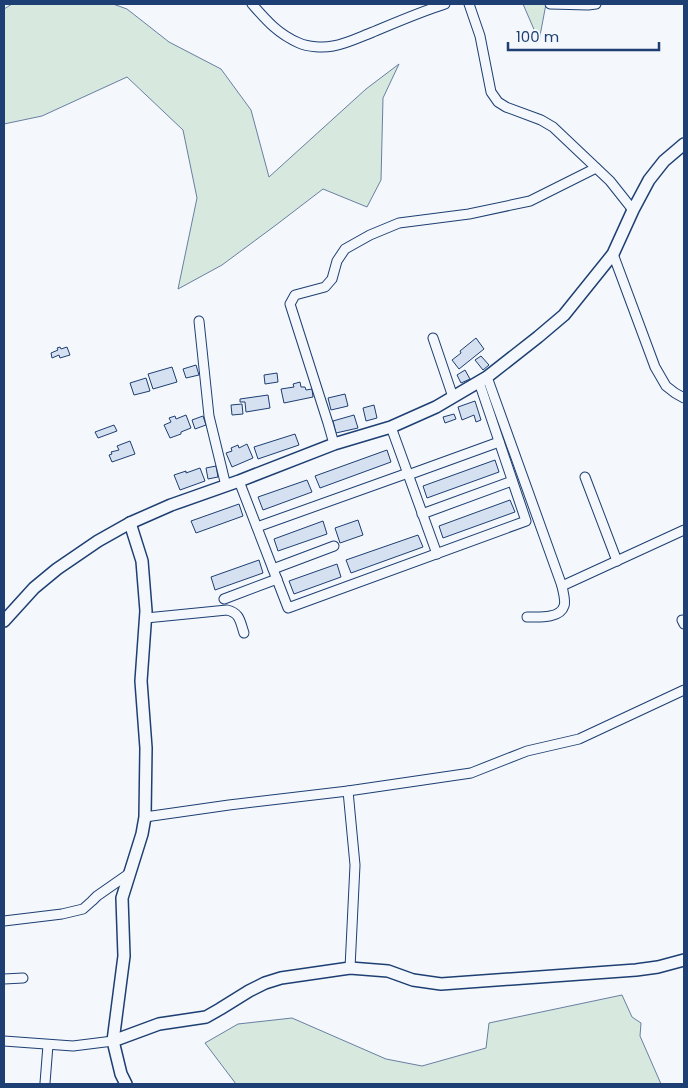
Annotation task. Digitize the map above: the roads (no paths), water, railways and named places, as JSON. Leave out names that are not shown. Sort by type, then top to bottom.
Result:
[{"type":"street","points":[[252,4],[269,24],[285,35],[300,44],[316,47],[333,46],[352,40],[445,4]]},
{"type":"street","points":[[469,4],[480,36],[491,92],[498,102],[553,127],[610,181],[633,210]]},
{"type":"street","points":[[550,4],[596,4]]},
{"type":"street","points":[[4,621],[34,588],[57,569],[98,541],[130,523],[171,505],[334,444],[391,427],[436,407],[483,379],[564,315],[613,254],[649,180],[664,161],[684,144]]},
{"type":"street","points":[[334,444],[290,304],[295,295],[325,287],[332,279],[337,261],[345,249],[370,235],[399,223],[469,214],[530,201],[596,168]]},
{"type":"street","points":[[613,254],[655,367],[666,386],[684,398]]},
{"type":"street","points":[[199,321],[209,416],[226,486]]},
{"type":"street","points":[[433,338],[453,397]]},
{"type":"street","points":[[239,481],[288,608],[526,521],[499,442],[483,379]]},
{"type":"street","points":[[483,379],[562,586],[564,606],[559,613],[551,616],[528,618]]},
{"type":"street","points":[[391,427],[437,554]]},
{"type":"street","points":[[257,527],[499,442]]},
{"type":"street","points":[[585,477],[617,561]]},
{"type":"street","points":[[422,514],[512,481]]},
{"type":"street","points":[[126,1084],[121,1074],[113,1041],[124,956],[122,898],[146,817],[146,748],[141,681],[146,612],[142,562],[130,523]]},
{"type":"street","points":[[562,586],[684,530]]},
{"type":"street","points":[[273,569],[334,546]]},
{"type":"street","points":[[224,599],[277,579]]},
{"type":"street","points":[[146,618],[227,610],[235,611],[244,633]]},
{"type":"street","points":[[146,817],[472,773],[527,751],[578,739],[684,690]]},
{"type":"street","points":[[348,791],[355,866],[350,968]]},
{"type":"street","points":[[4,921],[62,914],[83,909],[97,896],[130,873]]},
{"type":"street","points":[[4,1042],[73,1046],[113,1041],[159,1024],[206,1017],[248,991],[280,978],[350,968],[388,972],[413,980],[441,984],[636,970],[658,967],[684,960]]},
{"type":"street","points":[[4,979],[23,978]]},
{"type":"street","points":[[46,1083],[48,1044]]}]
